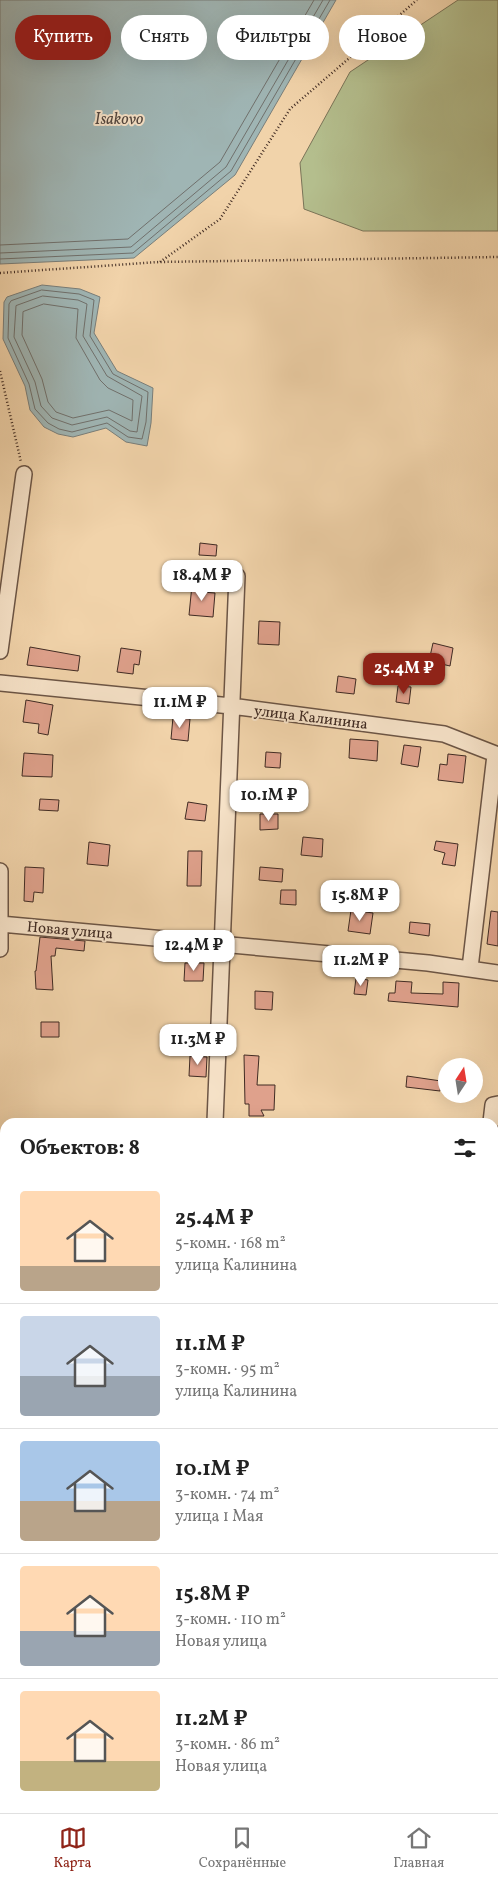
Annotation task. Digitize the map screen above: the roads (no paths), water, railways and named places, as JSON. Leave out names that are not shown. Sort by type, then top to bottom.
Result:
[{"type":"street","points":[[0,651],[24,474]]},
{"type":"street","points":[[215,1118],[230,792],[231,706],[237,576]]},
{"type":"street","name":"улица Калинина","points":[[0,683],[231,706],[444,734],[496,755]]},
{"type":"street","points":[[470,968],[496,755]]},
{"type":"street","points":[[0,871],[0,949]]},
{"type":"street","name":"Новая улица","points":[[1,924],[222,943],[470,968],[498,973]]},
{"type":"street","points":[[491,1118],[493,1105],[498,1104]]},
{"type":"water","name":"Isakovo","points":[[0,0],[336,0],[327,15],[217,15],[217,60],[301,60],[235,175],[134,258],[0,264]]},
{"type":"water","points":[[42,285],[80,289],[100,297],[94,333],[117,371],[153,388],[151,423],[147,446],[126,442],[106,428],[73,437],[58,434],[44,427],[30,410],[25,386],[3,339],[4,302],[7,297]]}]
